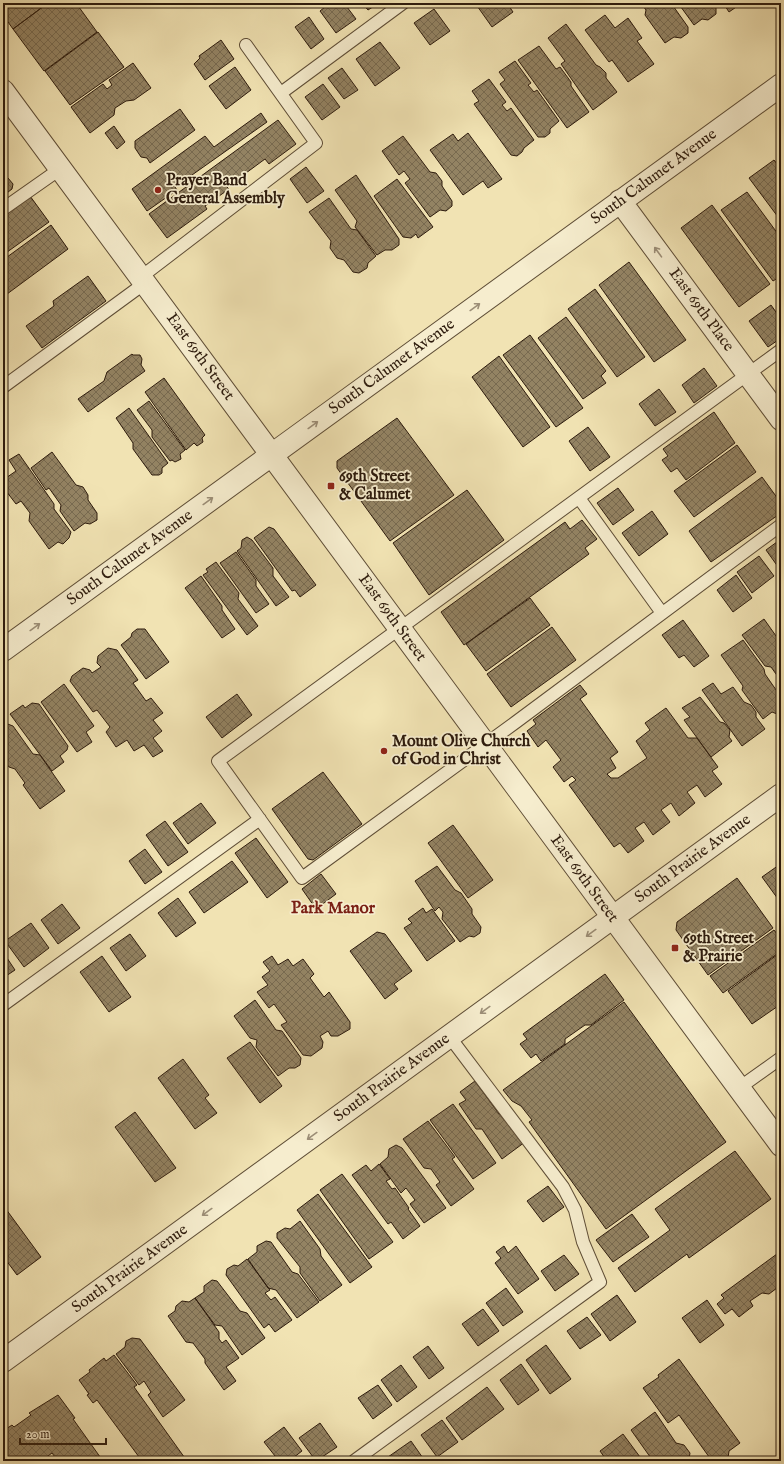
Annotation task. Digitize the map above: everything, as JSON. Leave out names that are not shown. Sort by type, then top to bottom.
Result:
[{"type":"street","name":"South Calumet Avenue","points":[[3,650],[781,85]]},
{"type":"street","name":"East 69th Street","points":[[3,91],[781,1145]]},
{"type":"street","name":"East 69th Place","points":[[620,201],[781,419]]},
{"type":"street","name":"South Prairie Avenue","points":[[3,1361],[781,795]]},
{"type":"lane","points":[[281,93],[403,3]]},
{"type":"lane","points":[[3,387],[143,280],[316,142],[246,45]]},
{"type":"lane","points":[[3,209],[60,169]]},
{"type":"lane","points":[[781,350],[218,761],[302,878],[781,525]]},
{"type":"lane","points":[[578,498],[662,613]]},
{"type":"lane","points":[[3,1005],[260,819]]},
{"type":"lane","points":[[354,1461],[600,1282],[583,1242],[575,1210],[563,1187],[449,1036]]},
{"type":"lane","points":[[739,1088],[781,1058]]},
{"type":"building","points":[[3,3],[48,3],[13,29],[3,15]]},
{"type":"building","points":[[48,3],[76,3],[97,32],[44,71],[13,29]]},
{"type":"building","points":[[330,3],[344,3],[356,19],[336,33],[320,11]]},
{"type":"building","points":[[362,3],[379,3],[368,10]]},
{"type":"building","points":[[475,3],[507,3],[513,12],[492,27]]},
{"type":"building","points":[[641,3],[671,3],[688,27],[688,33],[681,38],[674,37],[665,43],[645,15],[646,10]]},
{"type":"building","points":[[678,3],[712,3],[716,8],[716,14],[708,20],[702,19],[694,25]]},
{"type":"building","points":[[723,3],[742,3],[729,12]]},
{"type":"building","points":[[434,9],[450,31],[430,45],[414,23]]},
{"type":"building","points":[[605,15],[615,28],[628,18],[642,38],[637,41],[654,64],[628,82],[612,60],[609,62],[585,30]]},
{"type":"building","points":[[309,17],[324,39],[311,49],[295,27]]},
{"type":"building","points":[[566,24],[596,65],[606,73],[606,78],[617,92],[593,110],[561,64],[565,61],[548,38]]},
{"type":"building","points":[[98,32],[124,67],[70,105],[45,71]]},
{"type":"building","points":[[221,40],[234,59],[205,80],[194,64],[200,58],[199,56]]},
{"type":"building","points":[[380,42],[400,68],[375,86],[356,59]]},
{"type":"building","points":[[539,46],[556,69],[560,67],[589,112],[567,128],[518,60]]},
{"type":"building","points":[[515,61],[531,83],[528,85],[534,92],[537,90],[559,121],[550,129],[550,133],[545,137],[538,137],[500,84],[505,80],[499,72]]},
{"type":"building","points":[[133,63],[151,88],[134,100],[126,101],[115,108],[114,115],[90,133],[71,107],[103,84],[107,89],[112,85],[109,80]]},
{"type":"building","points":[[235,67],[251,90],[226,109],[209,86]]},
{"type":"building","points":[[342,68],[358,90],[344,99],[328,78]]},
{"type":"building","points":[[489,79],[506,102],[502,105],[507,111],[511,108],[534,140],[517,156],[511,155],[474,104],[479,101],[472,91]]},
{"type":"building","points":[[323,84],[340,107],[322,120],[305,97]]},
{"type":"building","points":[[180,109],[195,130],[150,163],[147,158],[141,157],[135,148],[135,141]]},
{"type":"building","points":[[261,113],[267,122],[175,187],[177,190],[147,211],[132,189],[205,136],[214,147]]},
{"type":"building","points":[[278,120],[296,144],[269,164],[265,159],[227,187],[229,189],[205,206],[207,209],[167,238],[149,214]]},
{"type":"building","points":[[114,126],[125,142],[117,149],[105,133]]},
{"type":"building","points":[[468,133],[502,179],[488,188],[483,181],[463,195],[430,150],[453,134],[458,141]]},
{"type":"building","points":[[403,136],[430,172],[436,173],[442,181],[442,186],[452,201],[452,206],[446,211],[440,210],[430,217],[405,183],[410,179],[404,171],[399,175],[382,151]]},
{"type":"building","points":[[774,160],[781,169],[781,221],[749,178]]},
{"type":"building","points":[[306,167],[324,191],[307,203],[290,179]]},
{"type":"building","points":[[356,175],[399,239],[399,245],[392,250],[385,250],[377,255],[355,227],[357,221],[335,190]]},
{"type":"building","points":[[3,177],[8,178],[13,184],[12,189],[3,196]]},
{"type":"building","points":[[397,179],[433,227],[418,238],[416,234],[411,238],[403,237],[374,196]]},
{"type":"building","points":[[747,192],[781,238],[781,276],[773,281],[721,210]]},
{"type":"building","points":[[30,196],[49,222],[3,255],[3,216]]},
{"type":"building","points":[[329,198],[351,229],[357,230],[376,256],[368,263],[367,268],[359,273],[353,272],[344,260],[337,258],[330,248],[331,241],[309,212]]},
{"type":"building","points":[[712,205],[770,284],[739,307],[681,228]]},
{"type":"building","points":[[51,225],[68,249],[3,297],[3,260]]},
{"type":"building","points":[[629,262],[686,340],[654,362],[599,285]]},
{"type":"building","points":[[88,276],[106,301],[42,348],[26,326],[54,306],[53,301]]},
{"type":"building","points":[[595,289],[645,357],[617,377],[568,309]]},
{"type":"building","points":[[771,305],[781,319],[781,338],[768,347],[749,321]]},
{"type":"building","points":[[566,317],[606,371],[601,376],[606,383],[583,399],[538,338]]},
{"type":"building","points":[[530,335],[583,408],[556,427],[503,355]]},
{"type":"building","points":[[132,354],[140,355],[142,359],[141,365],[145,371],[88,412],[78,399],[104,381],[107,372]]},
{"type":"building","points":[[499,356],[550,427],[523,447],[472,377]]},
{"type":"building","points":[[704,368],[717,386],[694,403],[682,385]]},
{"type":"building","points":[[164,378],[205,435],[202,438],[203,442],[197,446],[194,443],[186,450],[145,392]]},
{"type":"building","points":[[659,389],[676,412],[655,426],[639,404]]},
{"type":"building","points":[[149,401],[185,450],[180,454],[181,459],[175,462],[172,460],[170,461],[152,437],[152,430],[137,410]]},
{"type":"building","points":[[129,408],[168,463],[162,468],[162,473],[159,475],[152,475],[133,449],[133,443],[116,418]]},
{"type":"building","points":[[714,412],[735,443],[686,480],[677,468],[671,472],[662,460],[668,456],[663,449]]},
{"type":"building","points":[[397,418],[454,495],[390,541],[337,468],[337,461]]},
{"type":"building","points":[[588,427],[610,457],[590,471],[569,441]]},
{"type":"building","points":[[737,445],[756,472],[694,517],[674,491]]},
{"type":"building","points":[[52,452],[76,485],[83,487],[88,495],[88,500],[97,513],[97,520],[90,524],[85,523],[74,531],[60,511],[61,505],[49,488],[46,490],[31,468]]},
{"type":"building","points":[[19,454],[54,504],[54,509],[71,532],[69,538],[63,544],[58,542],[49,549],[29,521],[30,513],[21,501],[16,504],[3,487],[3,480],[16,471],[9,460]]},
{"type":"building","points":[[762,477],[781,503],[781,513],[711,562],[689,531]]},
{"type":"building","points":[[618,488],[634,510],[613,525],[597,503]]},
{"type":"building","points":[[467,490],[504,540],[429,595],[393,543]]},
{"type":"building","points":[[652,511],[668,534],[639,556],[622,533]]},
{"type":"building","points":[[582,520],[597,539],[585,548],[589,554],[464,645],[441,612],[565,522],[570,529]]},
{"type":"building","points":[[269,527],[274,529],[316,585],[300,597],[295,590],[292,591],[254,538]]},
{"type":"building","points":[[247,537],[252,540],[273,568],[273,576],[289,597],[276,606],[237,551],[241,548],[242,540]]},
{"type":"building","points":[[781,539],[781,571],[766,550]]},
{"type":"building","points":[[236,552],[256,580],[256,586],[269,604],[256,613],[220,563]]},
{"type":"building","points":[[759,556],[774,576],[752,593],[737,572]]},
{"type":"building","points":[[216,562],[239,593],[238,599],[258,626],[247,635],[203,575],[208,572],[206,569]]},
{"type":"building","points":[[736,575],[752,598],[733,612],[717,590]]},
{"type":"building","points":[[201,576],[222,606],[222,610],[235,629],[222,638],[185,588]]},
{"type":"building","points":[[530,598],[550,625],[486,671],[466,644]]},
{"type":"building","points":[[764,619],[781,643],[781,681],[771,667],[765,666],[742,635]]},
{"type":"building","points":[[683,620],[709,656],[694,667],[684,655],[679,658],[662,635]]},
{"type":"building","points":[[552,627],[576,660],[511,707],[487,674]]},
{"type":"building","points":[[137,629],[145,629],[169,662],[146,679],[121,645],[131,637],[132,633]]},
{"type":"building","points":[[743,640],[764,669],[765,674],[781,697],[781,711],[777,714],[772,712],[763,719],[742,690],[743,686],[721,655]]},
{"type":"building","points":[[108,648],[117,650],[138,680],[133,683],[146,701],[151,698],[163,713],[153,720],[162,731],[153,738],[163,751],[153,757],[144,745],[134,751],[127,740],[116,747],[106,732],[110,727],[97,710],[93,712],[70,681],[72,676],[83,668],[90,670],[92,673],[101,667],[97,663],[98,656]]},
{"type":"building","points":[[713,683],[721,694],[733,687],[744,702],[751,705],[756,712],[756,717],[765,729],[742,746],[702,690]]},
{"type":"building","points":[[64,684],[94,726],[86,732],[92,742],[77,752],[41,702]]},
{"type":"building","points":[[580,685],[587,694],[580,699],[618,752],[610,758],[616,768],[607,774],[611,778],[618,778],[647,758],[636,741],[650,730],[645,723],[666,708],[688,738],[697,738],[718,767],[712,771],[722,784],[705,797],[697,785],[687,792],[695,803],[679,816],[671,803],[661,810],[670,822],[653,835],[644,822],[635,828],[644,841],[628,853],[620,843],[614,847],[569,785],[576,780],[572,776],[564,782],[553,767],[561,760],[546,740],[538,747],[527,731],[536,724],[533,720]]},
{"type":"building","points":[[237,694],[252,715],[222,738],[206,717]]},
{"type":"building","points":[[700,697],[720,722],[724,723],[730,730],[729,737],[732,741],[711,757],[684,720],[690,717],[682,708]]},
{"type":"building","points":[[32,703],[39,704],[68,746],[67,750],[60,756],[64,762],[52,771],[10,714],[23,705],[25,708]]},
{"type":"building","points":[[5,723],[13,726],[33,754],[40,755],[65,791],[40,809],[23,785],[25,783],[15,769],[9,767],[3,759],[3,725]]},
{"type":"building","points":[[323,772],[362,824],[313,860],[308,859],[272,809]]},
{"type":"building","points":[[201,803],[216,823],[188,844],[173,823]]},
{"type":"building","points":[[165,821],[188,852],[168,866],[146,835]]},
{"type":"building","points":[[453,825],[493,880],[468,898],[428,843]]},
{"type":"building","points":[[256,838],[288,882],[267,898],[235,853]]},
{"type":"building","points":[[145,849],[162,872],[145,884],[129,861]]},
{"type":"building","points":[[232,861],[248,882],[204,913],[189,892]]},
{"type":"building","points":[[779,865],[781,867],[781,909],[777,904],[778,899],[762,877]]},
{"type":"building","points":[[437,866],[455,890],[461,893],[472,909],[472,914],[481,927],[480,933],[474,937],[469,936],[460,942],[442,919],[443,912],[439,907],[435,911],[415,881]]},
{"type":"building","points":[[321,874],[336,894],[316,909],[302,889]]},
{"type":"building","points":[[737,878],[773,928],[708,975],[676,930],[677,922]]},
{"type":"building","points":[[178,898],[196,923],[176,937],[158,913]]},
{"type":"building","points":[[62,904],[80,928],[58,944],[41,920]]},
{"type":"building","points":[[423,908],[426,913],[432,909],[455,941],[427,961],[404,928],[412,923],[408,919]]},
{"type":"building","points":[[31,923],[49,948],[24,967],[5,941]]},
{"type":"building","points":[[774,930],[781,939],[781,951],[723,993],[710,976]]},
{"type":"building","points":[[377,932],[385,934],[412,971],[394,984],[398,989],[385,999],[350,951]]},
{"type":"building","points":[[130,934],[146,956],[126,971],[110,948]]},
{"type":"building","points":[[3,952],[15,970],[3,978]]},
{"type":"building","points":[[781,952],[781,1004],[752,1024],[728,991]]},
{"type":"building","points":[[102,956],[131,997],[109,1012],[80,972]]},
{"type":"building","points":[[272,956],[278,965],[288,959],[293,966],[303,959],[314,974],[310,978],[324,997],[329,992],[350,1022],[350,1029],[338,1036],[331,1036],[328,1031],[320,1036],[323,1042],[322,1048],[311,1056],[303,1055],[281,1025],[287,1022],[274,1004],[269,1008],[257,992],[268,985],[262,977],[270,971],[263,962]]},
{"type":"building","points":[[605,974],[624,1000],[591,1025],[585,1025],[565,1039],[565,1044],[541,1061],[536,1054],[531,1058],[520,1044],[527,1039],[523,1034]]},
{"type":"building","points":[[255,1000],[276,1030],[282,1031],[301,1058],[300,1065],[295,1068],[289,1068],[278,1076],[256,1047],[257,1040],[250,1038],[234,1016]]},
{"type":"building","points":[[624,1002],[726,1142],[606,1229],[529,1122],[532,1120],[521,1106],[512,1101],[503,1090]]},
{"type":"building","points":[[250,1042],[282,1086],[260,1103],[227,1058]]},
{"type":"building","points":[[183,1059],[209,1095],[205,1098],[217,1113],[195,1129],[158,1078]]},
{"type":"building","points":[[475,1081],[499,1114],[505,1115],[525,1142],[502,1159],[482,1129],[476,1129],[459,1104],[466,1100],[460,1092]]},
{"type":"building","points":[[453,1104],[496,1163],[473,1179],[430,1120]]},
{"type":"building","points":[[135,1112],[176,1168],[155,1182],[115,1127]]},
{"type":"building","points":[[428,1121],[455,1157],[452,1159],[474,1189],[451,1206],[436,1185],[440,1182],[431,1169],[424,1168],[403,1139]]},
{"type":"building","points":[[396,1145],[402,1148],[446,1208],[424,1223],[410,1204],[415,1200],[406,1188],[401,1193],[380,1164],[388,1157],[389,1149]]},
{"type":"building","points":[[735,1151],[771,1199],[689,1258],[687,1254],[635,1292],[618,1268],[670,1230],[655,1209]]},
{"type":"building","points":[[379,1164],[390,1179],[386,1181],[392,1189],[395,1188],[420,1226],[403,1239],[391,1222],[388,1224],[352,1175],[366,1165],[371,1171]]},
{"type":"building","points":[[342,1174],[393,1242],[369,1259],[320,1190]]},
{"type":"building","points":[[548,1186],[564,1207],[543,1222],[527,1201]]},
{"type":"building","points":[[318,1194],[372,1267],[350,1283],[297,1210]]},
{"type":"building","points":[[3,1205],[41,1257],[17,1275],[3,1256]]},
{"type":"building","points":[[632,1214],[649,1237],[613,1262],[596,1240]]},
{"type":"building","points":[[300,1221],[320,1249],[321,1256],[342,1285],[320,1301],[300,1273],[300,1267],[277,1238],[277,1233],[285,1228],[290,1229]]},
{"type":"building","points":[[266,1241],[271,1242],[292,1272],[298,1274],[319,1302],[297,1318],[276,1290],[268,1288],[248,1259],[257,1252],[257,1246]]},
{"type":"building","points":[[504,1246],[508,1253],[516,1246],[539,1279],[518,1294],[495,1263],[501,1258],[496,1252]]},
{"type":"building","points":[[781,1251],[781,1285],[769,1294],[762,1293],[750,1301],[753,1306],[739,1317],[732,1309],[725,1314],[717,1304],[724,1298],[721,1295]]},
{"type":"building","points":[[564,1255],[579,1274],[555,1291],[541,1271]]},
{"type":"building","points":[[247,1259],[270,1290],[265,1293],[271,1300],[275,1297],[292,1320],[275,1332],[269,1324],[264,1328],[226,1275],[227,1269],[234,1265],[238,1266]]},
{"type":"building","points":[[212,1280],[217,1281],[240,1311],[247,1313],[265,1338],[242,1355],[222,1326],[215,1325],[195,1298],[204,1292],[204,1286]]},
{"type":"building","points":[[506,1288],[523,1312],[503,1326],[486,1303]]},
{"type":"building","points":[[617,1295],[636,1322],[610,1341],[591,1314]]},
{"type":"building","points":[[195,1298],[219,1332],[219,1339],[222,1343],[226,1340],[239,1358],[226,1367],[236,1381],[224,1390],[205,1363],[205,1359],[193,1343],[186,1342],[168,1316],[175,1311],[176,1306],[182,1301],[189,1302]]},
{"type":"building","points":[[707,1300],[724,1325],[700,1343],[682,1318]]},
{"type":"building","points":[[483,1309],[499,1331],[478,1346],[462,1324]]},
{"type":"building","points":[[587,1317],[601,1335],[580,1349],[567,1331]]},
{"type":"building","points":[[132,1338],[140,1339],[185,1400],[163,1417],[148,1395],[151,1392],[144,1381],[139,1385],[116,1354],[125,1347],[126,1341]]},
{"type":"building","points":[[546,1345],[571,1379],[550,1394],[526,1360]]},
{"type":"building","points":[[428,1346],[444,1368],[429,1379],[413,1357]]},
{"type":"building","points":[[114,1355],[137,1385],[134,1387],[187,1461],[142,1461],[97,1400],[93,1403],[87,1395],[89,1394],[79,1380],[90,1372],[89,1370],[104,1358],[106,1361]]},
{"type":"building","points":[[679,1359],[740,1443],[729,1451],[728,1458],[725,1461],[712,1461],[679,1415],[668,1423],[643,1388],[659,1377],[658,1375]]},
{"type":"building","points":[[521,1364],[539,1390],[518,1405],[500,1380]]},
{"type":"building","points":[[401,1365],[417,1387],[397,1402],[381,1380]]},
{"type":"building","points":[[378,1385],[392,1405],[373,1419],[358,1398]]},
{"type":"building","points":[[487,1387],[504,1409],[462,1440],[446,1418]]},
{"type":"building","points":[[58,1395],[103,1461],[58,1461],[52,1453],[44,1459],[46,1461],[3,1461],[3,1431],[12,1425],[14,1427],[31,1415],[29,1413]]},
{"type":"building","points":[[655,1412],[676,1443],[684,1445],[690,1453],[689,1459],[691,1461],[653,1461],[631,1430]]},
{"type":"building","points":[[442,1420],[458,1442],[437,1457],[421,1435]]},
{"type":"building","points":[[320,1423],[337,1447],[316,1461],[299,1438]]},
{"type":"building","points":[[284,1427],[302,1451],[289,1461],[279,1461],[264,1442]]},
{"type":"building","points":[[623,1434],[643,1461],[607,1461],[600,1451]]},
{"type":"building","points":[[411,1441],[425,1461],[391,1461],[388,1457]]},
{"type":"place","name":"Prayer Band General Assembly","points":[[158,190]]},
{"type":"place","name":"69th Street & Calumet","points":[[331,486]]},
{"type":"place","name":"Mount Olive Church of God in Christ","points":[[384,751]]},
{"type":"place","name":"69th Street & Prairie","points":[[675,948]]},
{"type":"district","name":"Park Manor","points":[[333,908]]}]
